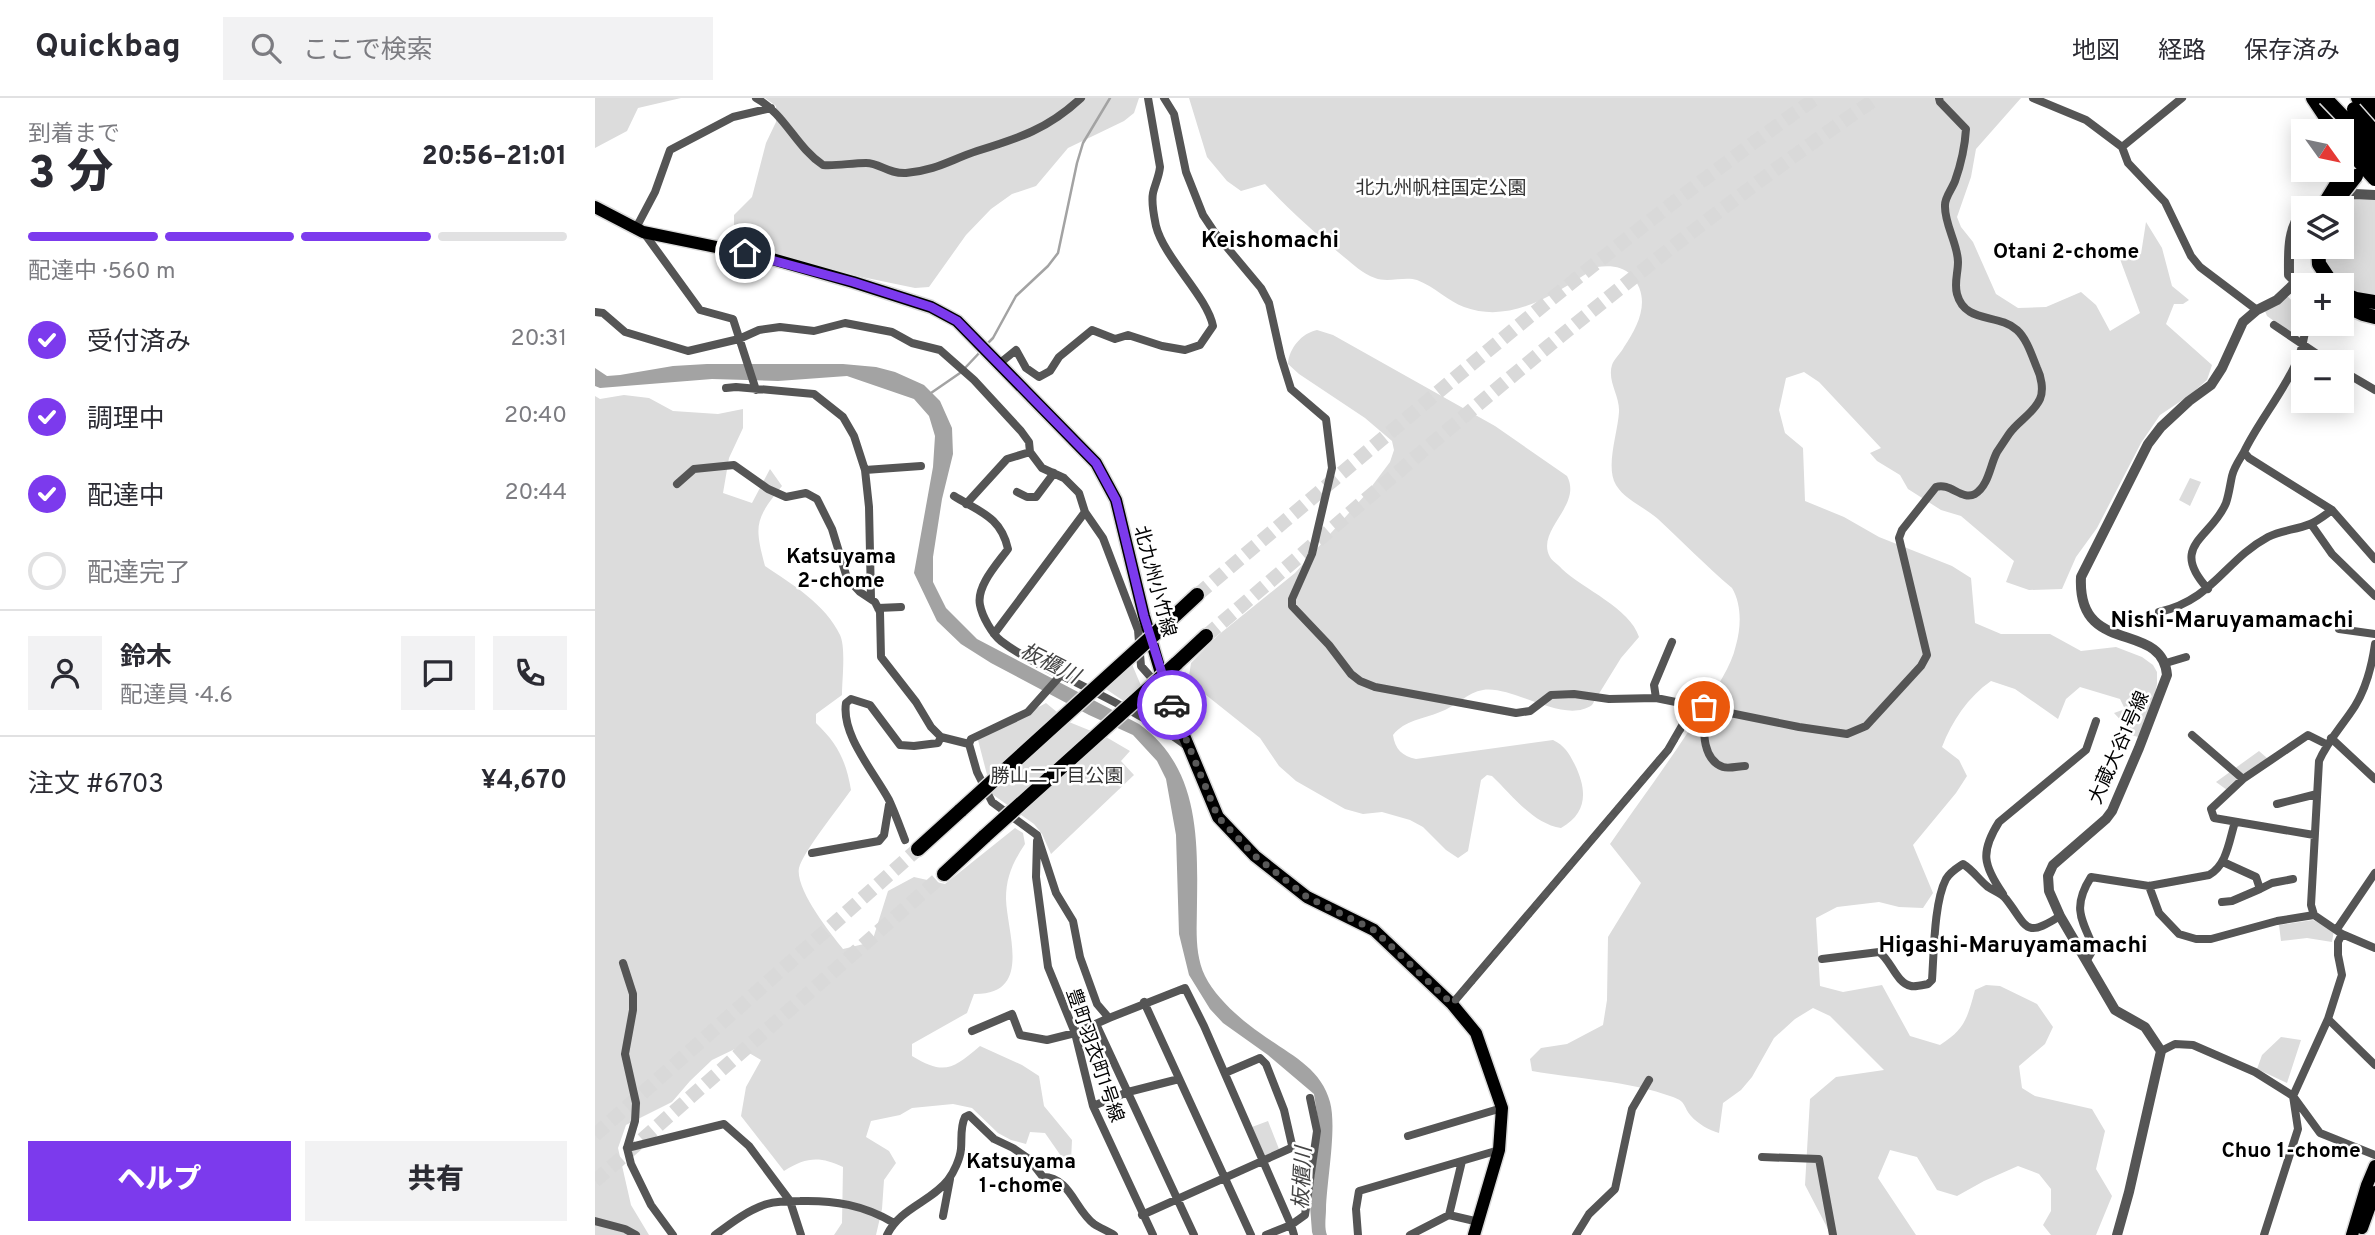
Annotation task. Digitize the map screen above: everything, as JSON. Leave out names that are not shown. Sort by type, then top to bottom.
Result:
[{"type":"highway","points":[[2313,98],[2332,119]]},
{"type":"highway","points":[[2325,98],[2375,150]]},
{"type":"highway","points":[[2332,98],[2337,119]]},
{"type":"highway","points":[[2353,102],[2375,120],[2354,166]]},
{"type":"highway","points":[[2353,102],[2375,133]]},
{"type":"highway","points":[[2354,142],[2375,166]]},
{"type":"highway","points":[[2354,168],[2375,144]]},
{"type":"highway","points":[[2354,156],[2375,179]]},
{"type":"highway","points":[[2332,196],[2343,182]]},
{"type":"highway","points":[[2354,298],[2374,302]]},
{"type":"highway","points":[[2354,310],[2375,317]]},
{"type":"highway","points":[[918,849],[1197,595]]},
{"type":"highway","points":[[944,874],[1206,636]]},
{"type":"main road","name":"北九州小竹線","points":[[595,207],[639,230],[765,257],[931,307],[957,321],[1096,463],[1116,500],[1144,616],[1168,697],[1218,817],[1255,856],[1307,897],[1374,930],[1452,1004],[1476,1032],[1502,1108],[1499,1150],[1474,1235]]},
{"type":"main road","points":[[2351,1235],[2375,1166]]},
{"type":"main road","points":[[2360,1235],[2369,1220],[2375,1192]]},
{"type":"street","points":[[756,98],[771,108],[805,151],[823,165],[869,163],[890,172],[903,173],[932,170],[976,151],[1011,142],[1040,128],[1081,98]]},
{"type":"street","points":[[1000,363],[1016,349],[1026,368],[1039,377],[1050,371],[1059,358],[1092,330],[1115,339],[1128,335],[1185,350],[1200,345],[1213,326],[1211,317],[1157,229],[1153,198],[1160,167],[1148,98]]},
{"type":"street","points":[[1164,98],[1174,114],[1186,172],[1203,215],[1261,288],[1269,303],[1291,389],[1326,419],[1332,468],[1312,554],[1292,599],[1292,606],[1329,645],[1351,674],[1375,687],[1517,713],[1530,711],[1551,695],[1574,694],[1609,699],[1655,698],[1847,734],[1866,726],[1921,666],[1927,655],[1899,538],[1902,530],[1935,487],[1941,485],[1967,496],[1979,490],[2012,430],[2029,415],[2041,398],[2040,373],[2023,337],[2004,322],[1975,316],[1966,311],[1960,303],[1956,291],[1958,261],[1945,206],[1955,181],[1965,144],[1966,129],[1940,102],[1940,98]]},
{"type":"street","points":[[2033,98],[2085,120],[2122,147],[2128,163],[2165,202],[2191,256],[2200,267],[2257,310]]},
{"type":"street","points":[[2122,147],[2182,98]]},
{"type":"street","points":[[756,390],[733,319],[700,310],[639,230],[670,150],[733,117],[771,108]]},
{"type":"street","points":[[2340,196],[2375,195]]},
{"type":"street","points":[[2291,240],[2291,277]]},
{"type":"street","points":[[2186,657],[2166,663],[2153,648],[2100,627],[2089,618],[2083,607],[2081,577],[2148,444],[2161,427],[2211,384],[2222,368],[2243,322],[2257,310],[2277,300],[2291,287]]},
{"type":"street","points":[[595,312],[603,313],[625,332],[688,351],[739,339],[759,330],[780,327],[814,331],[845,323],[893,332],[912,344],[940,350],[974,380],[1021,431],[1029,442],[1030,452],[1042,468],[1064,478],[1079,493],[1085,512],[1103,538],[1138,630],[1141,666],[1168,697]]},
{"type":"street","points":[[2273,325],[2309,350]]},
{"type":"street","points":[[2208,589],[2195,575],[2192,551],[2198,538],[2227,502],[2233,472],[2296,363],[2304,347],[2304,336]]},
{"type":"street","points":[[2354,378],[2375,390]]},
{"type":"street","points":[[726,388],[814,394],[843,416],[865,470],[869,507],[871,598]]},
{"type":"street","points":[[966,504],[1007,459],[1030,452]]},
{"type":"street","points":[[2244,452],[2249,458],[2332,510],[2375,559]]},
{"type":"street","points":[[677,484],[694,469],[734,465],[768,489],[786,497],[806,493],[817,499],[832,529],[847,578],[860,592],[871,598],[878,608],[881,657],[941,737],[969,744]]},
{"type":"street","points":[[865,470],[922,466]]},
{"type":"street","points":[[1017,492],[1027,497],[1036,497],[1053,473]]},
{"type":"street","points":[[954,496],[995,520],[1006,538],[1008,549],[982,589],[979,604],[994,634],[1022,655],[1167,731],[1189,748]]},
{"type":"street","points":[[2159,612],[2174,608],[2208,589],[2249,550],[2270,535],[2311,524],[2332,510]]},
{"type":"street","points":[[994,634],[1085,512]]},
{"type":"street","points":[[2311,524],[2332,554],[2375,596]]},
{"type":"street","points":[[878,608],[901,607]]},
{"type":"street","points":[[2339,629],[2375,634]]},
{"type":"street","points":[[1655,698],[1654,685],[1672,642]]},
{"type":"street","points":[[2314,915],[2311,905],[2319,761],[2328,741],[2356,704],[2373,667],[2375,644]]},
{"type":"street","name":"大蔵大谷1号線","points":[[2161,1051],[2145,1027],[2116,1010],[2060,916],[2049,891],[2048,876],[2053,865],[2106,819],[2116,803],[2165,685],[2166,663]]},
{"type":"street","points":[[1060,677],[1028,712],[971,739],[969,744],[977,772],[992,802],[1037,835],[1056,893],[1073,921],[1080,957],[1097,1004],[1109,1018]]},
{"type":"street","points":[[905,840],[890,802],[850,733],[845,712],[846,703],[851,699],[870,705],[900,745],[938,743],[941,737]]},
{"type":"street","points":[[1452,1004],[1668,750],[1695,705]]},
{"type":"street","points":[[1704,707],[1705,742],[1714,760],[1724,767],[1745,766]]},
{"type":"street","points":[[2060,916],[2040,929],[2030,928],[2019,920],[1989,874],[1985,853],[1990,835],[1999,822],[2086,750],[2096,721]]},
{"type":"street","points":[[2192,735],[2243,779]]},
{"type":"street","points":[[2314,835],[2214,818],[2211,809],[2243,779],[2308,735],[2328,741],[2375,779]]},
{"type":"street","points":[[2277,804],[2317,794]]},
{"type":"street","points":[[811,853],[879,841],[884,835],[890,802]]},
{"type":"street","points":[[2087,960],[2094,948],[2080,916],[2081,893],[2091,877],[2148,886],[2209,875],[2218,870],[2223,862],[2235,822]]},
{"type":"street","name":"豊町羽衣町1号線","points":[[1037,835],[1036,877],[1048,967],[1075,1033],[1093,1106],[1153,1235]]},
{"type":"street","points":[[2223,862],[2256,877],[2260,889]]},
{"type":"street","points":[[1822,959],[1879,952],[1903,982],[1911,986],[1928,984],[1931,980],[1939,902],[1947,877],[1963,864],[1986,885],[2005,896]]},
{"type":"street","points":[[2264,1235],[2298,1129],[2293,1096],[2327,1019],[2342,975],[2338,955],[2340,931],[2375,873]]},
{"type":"street","points":[[2222,902],[2232,901],[2272,883],[2293,879]]},
{"type":"street","points":[[2148,886],[2159,913],[2179,934],[2196,939],[2211,939],[2277,921],[2314,915],[2375,948]]},
{"type":"street","points":[[624,963],[633,993],[633,1010],[625,1054],[636,1103],[635,1121],[627,1148],[631,1164],[651,1205],[673,1235]]},
{"type":"street","points":[[972,1031],[1012,1014],[1020,1035],[1047,1040],[1075,1033],[1144,1002],[1185,988],[1294,1235]]},
{"type":"street","points":[[1144,1002],[1251,1235]]},
{"type":"street","points":[[2327,1019],[2375,1065]]},
{"type":"street","points":[[1096,1024],[1194,1235]]},
{"type":"street","points":[[2117,1235],[2161,1051],[2175,1044],[2193,1045],[2255,1072],[2293,1096],[2320,1132],[2375,1155]]},
{"type":"street","points":[[1142,1215],[1291,1148],[1284,1110],[1266,1064],[1260,1058],[1224,1073]]},
{"type":"street","points":[[1093,1106],[1128,1091],[1179,1079]]},
{"type":"street","points":[[1576,1235],[1589,1214],[1615,1189],[1632,1109],[1649,1080]]},
{"type":"street","points":[[1266,1235],[1291,1225],[1305,1215],[1317,1131],[1310,1098]]},
{"type":"street","points":[[1408,1136],[1502,1108]]},
{"type":"street","points":[[943,1216],[951,1176],[961,1152],[961,1124],[965,1116],[969,1115],[994,1139],[1029,1159],[1043,1177],[1053,1177],[1063,1183],[1076,1204],[1094,1224],[1114,1235]]},
{"type":"street","points":[[627,1148],[724,1124],[749,1146],[790,1201],[801,1235]]},
{"type":"street","points":[[1358,1235],[1356,1209],[1359,1191],[1499,1150]]},
{"type":"street","points":[[1762,1157],[1819,1159],[1833,1235]]},
{"type":"street","points":[[1449,1215],[1462,1161]]},
{"type":"street","points":[[887,1235],[903,1214],[941,1188],[951,1176]]},
{"type":"street","points":[[721,1233],[755,1209],[769,1203],[790,1201],[844,1203],[861,1207],[894,1223]]},
{"type":"street","points":[[1410,1235],[1449,1215],[1479,1222]]},
{"type":"street","points":[[595,1221],[625,1229],[636,1235]]},
{"type":"green space","points":[[595,98],[681,98],[638,108],[627,131],[595,148]]},
{"type":"green space","points":[[765,98],[1139,98],[1134,113],[1124,121],[1068,148],[1036,186],[1012,194],[991,209],[966,235],[929,287],[915,288],[781,255],[758,241],[743,237],[734,229],[734,215],[752,197],[766,143],[776,122],[776,106]]},
{"type":"green space","name":"北九州帆柱国定公園","points":[[1189,98],[2021,98],[1976,149],[1971,177],[1957,217],[1973,242],[1996,294],[2018,308],[2046,307],[2081,292],[2096,305],[2110,331],[2140,313],[2117,251],[2141,254],[2146,222],[2162,248],[2172,286],[2189,300],[2183,304],[2174,304],[2166,324],[2212,365],[2207,380],[2160,415],[2141,443],[2097,528],[2076,557],[2062,589],[2029,590],[2006,582],[2014,561],[1961,516],[1941,510],[1908,489],[1900,475],[1877,461],[1870,453],[1881,448],[1819,382],[1804,372],[1786,378],[1779,410],[1785,433],[1803,448],[1805,501],[1844,517],[1879,537],[1952,566],[1971,578],[1975,623],[2001,634],[2050,634],[2081,651],[2116,647],[2142,657],[2153,665],[2157,672],[2153,704],[2138,737],[2124,733],[2126,726],[2114,713],[2125,709],[2120,699],[2080,687],[2066,699],[2058,719],[2015,689],[1991,681],[1975,694],[1962,710],[1942,747],[1959,760],[1967,776],[1913,845],[1933,893],[1923,908],[1899,907],[1879,902],[1837,907],[1816,918],[1820,986],[1843,992],[1882,985],[1910,1036],[1940,1045],[1955,1034],[1964,1022],[1975,990],[1986,985],[2000,986],[2037,1004],[2053,1027],[2045,1044],[2019,1066],[2022,1088],[2035,1096],[2092,1109],[2105,1131],[2096,1169],[2112,1196],[2096,1235],[2051,1235],[2043,1225],[2051,1211],[2051,1189],[2039,1174],[2018,1166],[1957,1196],[1937,1190],[1917,1157],[1890,1150],[1878,1178],[1916,1235],[1831,1235],[1805,1185],[1810,1099],[1836,1077],[1884,1070],[1830,1016],[1813,1008],[1795,1019],[1774,1038],[1752,1077],[1741,1090],[1723,1103],[1719,1133],[1697,1122],[1683,1103],[1673,1097],[1621,1084],[1532,1071],[1530,1059],[1541,1048],[1567,1044],[1603,1025],[1607,1000],[1608,937],[1641,883],[1610,844],[1682,742],[1718,685],[1731,662],[1739,631],[1739,609],[1732,588],[1658,519],[1625,495],[1613,478],[1612,459],[1619,412],[1611,371],[1638,321],[1641,293],[1628,272],[1602,266],[1534,303],[1500,312],[1482,311],[1464,307],[1417,280],[1385,280],[1371,276],[1313,231],[1265,184],[1241,191],[1227,181],[1207,157]]},
{"type":"green space","points":[[2354,197],[2375,198],[2375,295],[2354,292],[2354,273],[2332,273],[2326,259],[2354,259]]},
{"type":"green space","points":[[2287,296],[2291,301],[2291,333],[2267,316],[2265,311]]},
{"type":"green space","points":[[1317,330],[1333,335],[1495,426],[1567,476],[1569,498],[1549,537],[1547,547],[1550,557],[1571,576],[1616,608],[1634,627],[1639,637],[1621,658],[1592,705],[1581,710],[1553,708],[1509,693],[1483,690],[1446,710],[1409,723],[1393,735],[1400,751],[1416,759],[1553,740],[1564,747],[1571,757],[1583,792],[1583,800],[1576,815],[1561,828],[1532,815],[1492,776],[1487,775],[1481,780],[1468,851],[1458,858],[1423,827],[1410,820],[1382,812],[1363,814],[1345,809],[1296,781],[1279,766],[1260,738],[1196,687],[1189,676],[1191,663],[1217,636],[1295,573],[1366,494],[1390,462],[1394,450],[1392,441],[1365,418],[1288,364],[1297,342],[1306,334]]},
{"type":"green space","points":[[624,395],[649,398],[673,411],[718,414],[743,409],[743,428],[729,458],[723,493],[752,503],[770,469],[782,486],[766,507],[759,523],[759,541],[765,566],[807,596],[826,614],[840,635],[843,648],[842,695],[816,714],[816,723],[840,754],[851,790],[802,861],[799,877],[822,922],[843,949],[872,942],[888,891],[914,877],[945,884],[1015,828],[1023,833],[1025,844],[1011,870],[1006,891],[1013,960],[1010,973],[1004,984],[992,992],[974,994],[967,1013],[912,1044],[912,1056],[932,1066],[947,1067],[955,1065],[980,1046],[1022,1065],[1039,1076],[1044,1106],[1072,1140],[1071,1161],[1061,1156],[1045,1133],[1030,1132],[1026,1144],[1011,1140],[998,1133],[972,1108],[953,1104],[912,1108],[900,1115],[871,1121],[866,1137],[889,1151],[896,1163],[884,1180],[882,1209],[876,1235],[834,1235],[842,1223],[843,1167],[827,1161],[813,1160],[799,1163],[784,1171],[741,1116],[746,1087],[761,1060],[739,1047],[712,1060],[672,1102],[626,1125],[618,1148],[631,1205],[649,1235],[595,1235],[595,396],[600,399]]},
{"type":"green space","points":[[2190,478],[2201,482],[2190,506],[2179,500]]},
{"type":"green space","points":[[1126,650],[1147,700],[1137,710],[1097,683]]},
{"type":"green space","name":"勝山二丁目公園","points":[[1046,703],[1069,722],[1106,737],[1130,751],[1121,761],[1134,775],[1051,854],[1034,824],[992,794],[978,740]]},
{"type":"green space","points":[[2259,751],[2267,758],[2227,790],[2216,782]]},
{"type":"green space","points":[[2313,920],[2334,930],[2332,942],[2307,938],[2281,941],[2279,925]]},
{"type":"green space","points":[[2281,1037],[2301,1040],[2287,1083],[2257,1069],[2262,1055]]},
{"type":"green space","points":[[1268,1121],[1279,1149],[1265,1156],[1252,1127]]},
{"type":"shaded area","points":[[707,364],[843,364],[876,367],[924,385],[940,401],[952,428],[953,454],[942,499],[933,557],[933,582],[946,608],[977,639],[1139,724],[1158,741],[1173,760],[1184,781],[1195,828],[1197,940],[1205,976],[1215,992],[1237,1015],[1311,1070],[1326,1090],[1330,1102],[1332,1125],[1325,1225],[1327,1235],[1313,1235],[1312,1232],[1310,1206],[1320,1133],[1314,1094],[1268,1055],[1223,1023],[1210,1009],[1189,975],[1179,934],[1176,835],[1166,779],[1157,761],[1133,735],[991,663],[961,644],[937,621],[914,573],[933,467],[935,436],[929,416],[914,399],[847,376],[778,381],[712,379],[600,388],[595,386],[595,368],[607,376]]},
{"type":"waterway","points":[[986,345],[993,338],[1016,296],[1058,253],[1083,143],[1110,98]]},
{"type":"waterway","points":[[965,368],[982,350]]},
{"type":"waterway","points":[[931,393],[960,373]]},
{"type":"tunnel","points":[[1197,595],[1578,277],[1735,156],[1816,98]]},
{"type":"tunnel","points":[[1206,636],[1451,427],[1618,290],[1702,224],[1877,98]]},
{"type":"tunnel","points":[[595,1135],[918,849]]},
{"type":"tunnel","points":[[595,1181],[944,874]]},
{"type":"way so far","points":[[1172,705],[1218,817],[1255,856],[1307,897],[1374,930],[1452,1004],[1668,750],[1695,705],[1704,707]]},
{"type":"district","name":"Keishomachi","points":[[1270,239]]},
{"type":"district","name":"Otani 2-chome","points":[[2066,251]]},
{"type":"district","name":"Katsuyama 2-chome","points":[[841,568]]},
{"type":"district","name":"Nishi-Maruyamamachi","points":[[2232,619]]},
{"type":"district","name":"Higashi-Maruyamamachi","points":[[2013,944]]},
{"type":"district","name":"Chuo 1-chome","points":[[2291,1150]]},
{"type":"district","name":"Katsuyama 1-chome","points":[[1021,1173]]},
{"type":"route","points":[[745,253],[853,282],[931,307],[957,321],[1096,463],[1116,500],[1144,616],[1172,705]]},
{"type":"water label","name":"板櫃川","points":[[1050,663]]},
{"type":"water label","name":"板櫃川","points":[[1302,1178]]}]
